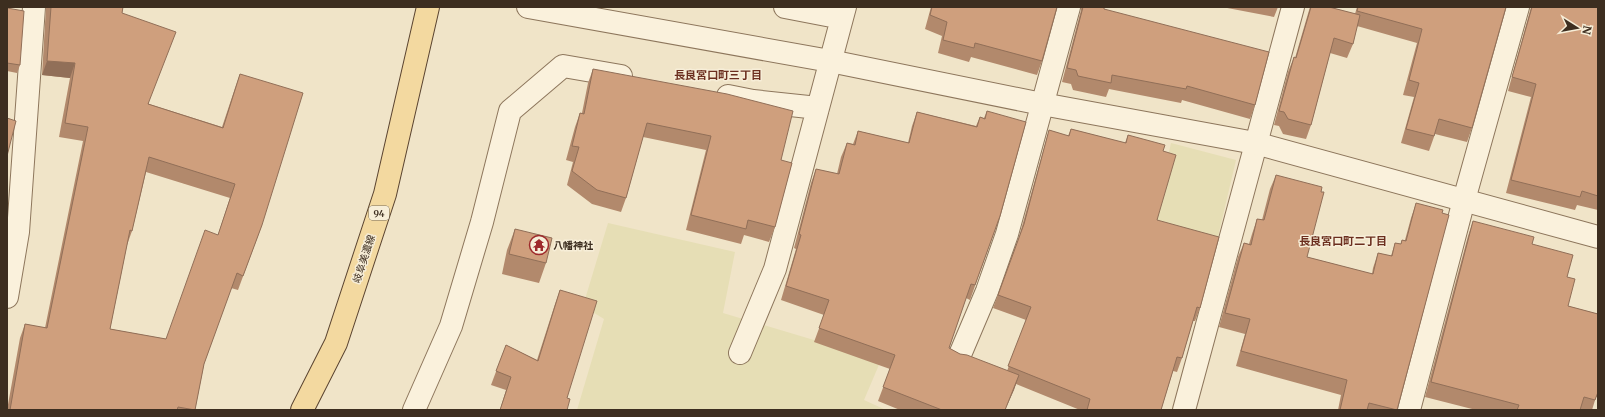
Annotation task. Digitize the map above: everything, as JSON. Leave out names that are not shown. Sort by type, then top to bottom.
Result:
[{"type":"main road","name":"岐阜美濃線","points":[[302,410],[336,343],[385,194],[428,7]]},
{"type":"street","points":[[7,297],[18,232],[34,7]]},
{"type":"street","points":[[528,7],[830,61],[1042,104],[1255,143],[1598,238]]},
{"type":"street","points":[[740,353],[775,269],[843,12],[785,7]]},
{"type":"street","points":[[959,357],[987,291],[1007,234],[1069,7]]},
{"type":"street","points":[[1184,410],[1293,7]]},
{"type":"street","points":[[1408,410],[1464,200],[1518,7]]},
{"type":"street","points":[[414,410],[450,326],[482,222],[510,111],[564,66],[639,80]]},
{"type":"street","points":[[707,93],[753,101],[818,108]]},
{"type":"shaded area","points":[[1171,143],[1236,160],[1216,245],[1152,227]]},
{"type":"shaded area","points":[[608,223],[735,252],[723,313],[881,360],[864,400],[886,410],[577,410],[604,319],[583,306]]},
{"type":"building","points":[[51,7],[123,7],[122,13],[176,32],[148,104],[223,128],[240,74],[303,93],[262,225],[243,276],[237,273],[204,364],[195,410],[178,407],[177,410],[10,410],[25,324],[47,328],[88,127],[65,123],[75,63],[47,61]],"holes":[[[149,157],[235,184],[218,235],[205,230],[166,339],[110,329],[130,230],[132,231]]]},
{"type":"building","points":[[932,7],[1057,7],[1042,61],[975,43],[974,48],[943,40],[947,22],[930,15]]},
{"type":"building","points":[[1083,7],[1104,7],[1104,9],[1269,52],[1255,105],[1187,86],[1186,89],[1112,75],[1111,83],[1078,76],[1076,70],[1067,68]]},
{"type":"building","points":[[1311,7],[1329,7],[1360,15],[1353,44],[1334,38],[1311,125],[1288,119],[1284,112],[1279,111],[1294,57],[1296,58]]},
{"type":"building","points":[[1358,7],[1506,7],[1472,128],[1439,119],[1434,136],[1406,129],[1419,83],[1409,80],[1422,29],[1357,11]]},
{"type":"building","points":[[1532,7],[1598,7],[1598,196],[1582,191],[1580,197],[1511,180],[1536,84],[1512,77]]},
{"type":"building","points":[[7,8],[24,11],[20,65],[7,63]]},
{"type":"building","points":[[593,69],[727,94],[793,111],[781,160],[792,163],[775,227],[748,220],[746,229],[691,215],[711,136],[647,123],[626,198],[597,190],[572,171],[579,147],[572,146],[580,113],[584,114]]},
{"type":"building","points":[[987,111],[1026,122],[1000,216],[975,285],[971,284],[949,348],[960,354],[967,355],[1019,375],[1005,410],[942,410],[883,387],[895,355],[819,328],[829,300],[786,286],[801,235],[799,234],[816,169],[839,174],[847,143],[855,145],[858,131],[909,143],[917,112],[977,127],[980,117],[985,119]]},
{"type":"building","points":[[7,118],[16,121],[7,156]]},
{"type":"building","points":[[1071,129],[1126,143],[1128,135],[1165,145],[1163,151],[1176,155],[1157,220],[1219,237],[1200,308],[1197,307],[1182,358],[1177,357],[1161,410],[1087,410],[1090,399],[1008,366],[1031,307],[998,295],[1024,224],[1049,130],[1069,136]]},
{"type":"building","points":[[1276,175],[1322,187],[1321,192],[1324,192],[1307,257],[1373,274],[1378,253],[1392,256],[1395,243],[1401,244],[1402,240],[1406,241],[1416,203],[1443,210],[1442,213],[1449,215],[1397,410],[1369,403],[1367,410],[1340,410],[1347,380],[1241,351],[1250,319],[1225,313],[1244,243],[1251,245],[1257,219],[1264,220]]},
{"type":"building","points":[[1473,221],[1534,237],[1532,244],[1573,255],[1567,277],[1575,279],[1568,306],[1598,314],[1598,392],[1595,400],[1584,397],[1580,410],[1517,410],[1519,405],[1431,382]]},
{"type":"building","points":[[515,229],[552,238],[546,263],[509,254]]},
{"type":"building","points":[[560,290],[597,301],[567,398],[570,399],[567,410],[500,410],[511,377],[496,371],[506,345],[538,361]]},
{"type":"place","name":"八幡神社","points":[[539,245]]},
{"type":"district","name":"長良宮口町三丁目","points":[[718,75]]},
{"type":"district","name":"長良宮口町二丁目","points":[[1343,241]]}]
